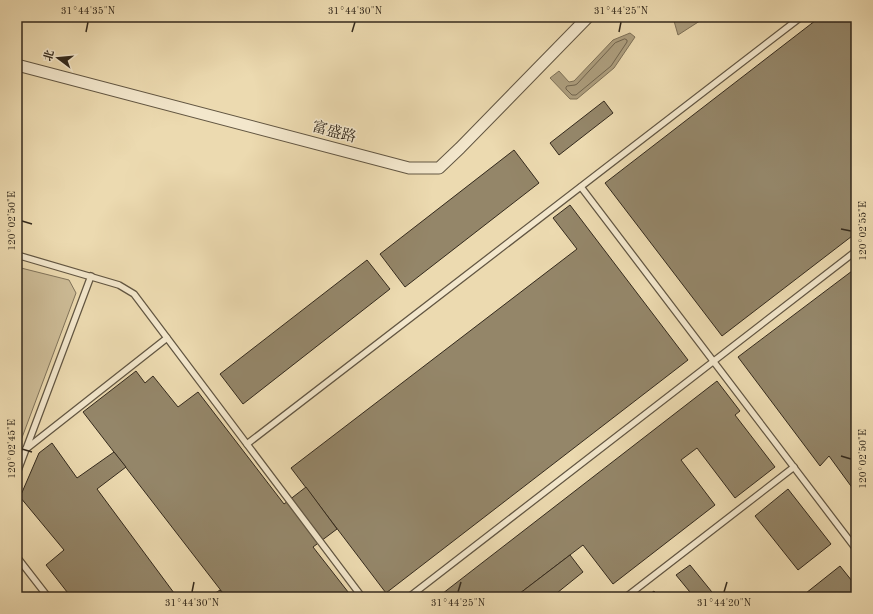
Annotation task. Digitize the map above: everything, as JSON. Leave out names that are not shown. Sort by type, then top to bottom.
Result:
[{"type":"street","name":"富盛路","points":[[17,64],[409,168],[439,168],[588,17]]},
{"type":"lane","points":[[247,444],[802,17]]},
{"type":"lane","points":[[580,187],[856,549]]},
{"type":"lane","points":[[409,597],[856,251]]},
{"type":"lane","points":[[17,255],[119,285],[134,294],[362,597]]},
{"type":"lane","points":[[17,473],[91,276]]},
{"type":"lane","points":[[26,449],[167,338]]},
{"type":"lane","points":[[626,597],[794,467]]},
{"type":"lane","points":[[17,557],[48,597]]},
{"type":"shaded area","points":[[17,267],[69,280],[76,293],[17,451]]},
{"type":"water","points":[[668,17],[706,17],[678,35],[674,21]]},
{"type":"water","points":[[630,33],[635,37],[614,68],[577,99],[570,99],[550,78],[559,71],[569,82],[574,81],[613,40]]},
{"type":"building","points":[[820,17],[856,17],[856,233],[722,336],[605,183]]},
{"type":"building","points":[[604,101],[613,113],[559,155],[550,143]]},
{"type":"building","points":[[514,150],[539,183],[405,287],[380,254]]},
{"type":"building","points":[[570,205],[688,360],[386,593],[291,468],[577,249],[553,218]]},
{"type":"building","points":[[367,260],[390,289],[243,404],[220,374]]},
{"type":"building","points":[[856,268],[856,493],[829,456],[820,466],[738,357]]},
{"type":"building","points":[[136,371],[145,383],[153,376],[178,407],[198,392],[284,504],[306,487],[337,529],[313,547],[352,597],[226,597],[83,412]]},
{"type":"building","points":[[717,381],[740,411],[735,415],[775,467],[735,498],[697,448],[681,460],[715,505],[613,584],[583,545],[515,597],[438,597]]},
{"type":"building","points":[[52,443],[77,478],[114,452],[126,467],[97,489],[177,597],[71,597],[46,565],[64,550],[20,497],[39,453]]},
{"type":"building","points":[[788,489],[831,544],[798,570],[755,516]]},
{"type":"building","points":[[570,555],[583,572],[552,597],[515,597]]},
{"type":"building","points":[[690,565],[716,597],[694,597],[676,575]]},
{"type":"building","points":[[840,566],[856,586],[856,597],[801,597]]},
{"type":"building","points":[[220,590],[226,597],[209,597]]},
{"type":"building","points":[[654,591],[659,597],[646,597]]},
{"type":"building","points":[[30,592],[34,597],[24,597]]}]
